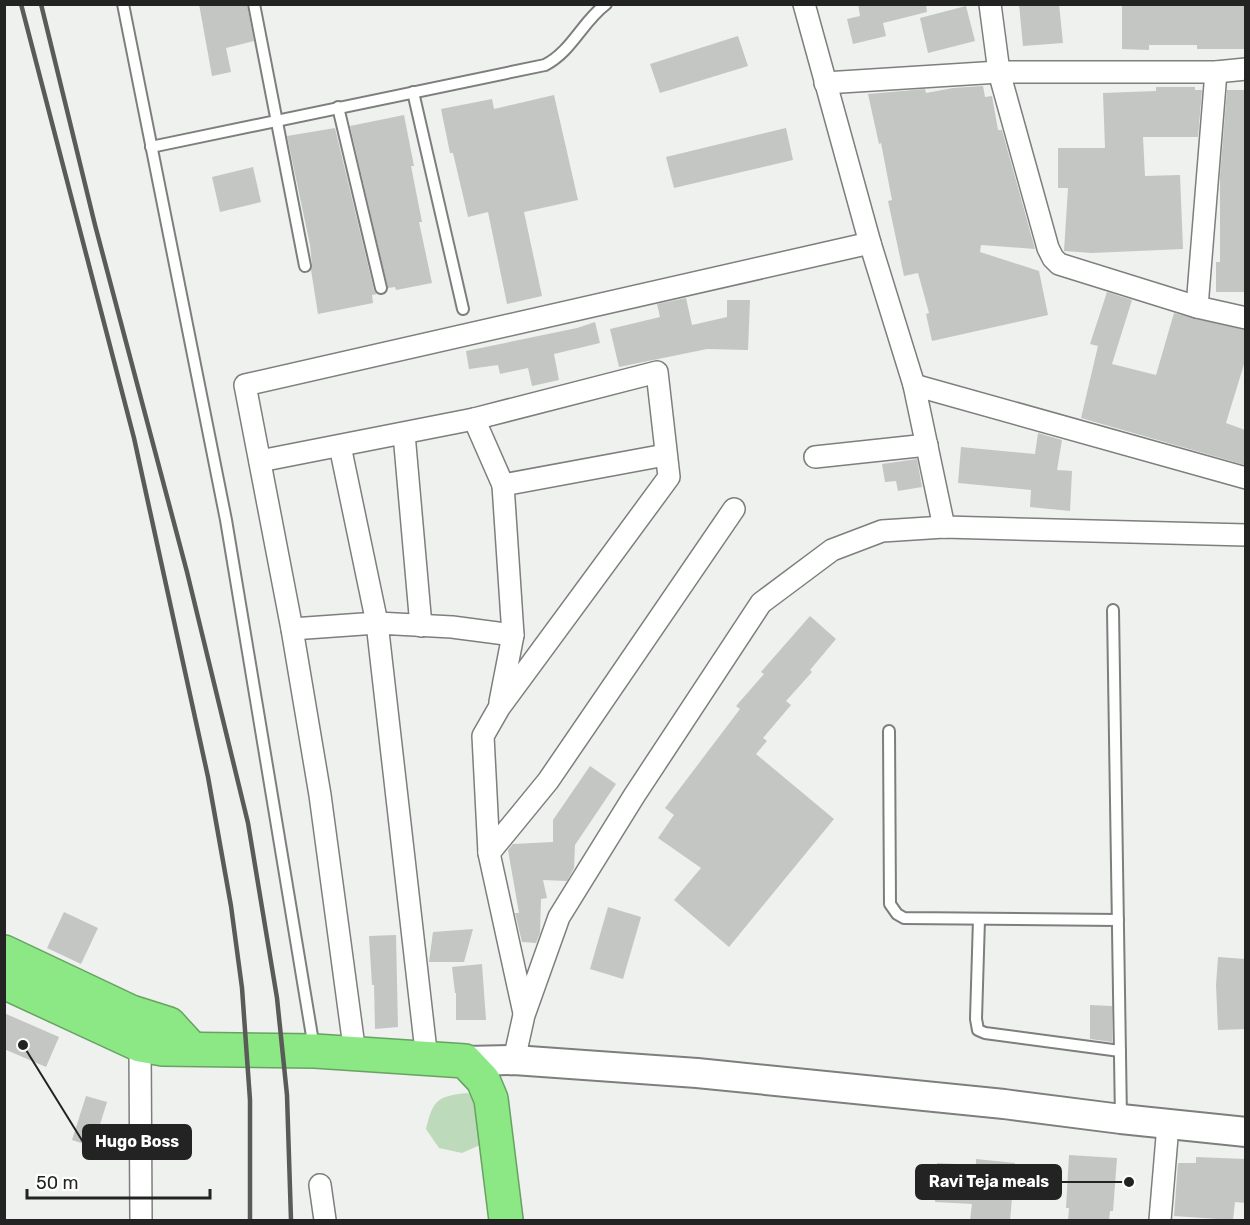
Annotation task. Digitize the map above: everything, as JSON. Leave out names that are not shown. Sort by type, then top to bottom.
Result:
[{"type":"highway","points":[[4,952],[132,1012],[169,1023],[191,1048]]},
{"type":"highway","points":[[4,982],[140,1045],[163,1049],[315,1051],[465,1061],[483,1080],[491,1099],[506,1221]]},
{"type":"street","points":[[804,4],[870,243],[914,385],[944,527]]},
{"type":"street","points":[[990,4],[999,72],[1048,248],[1053,258],[1059,264],[1197,307],[1245,318]]},
{"type":"street","points":[[825,83],[999,72],[1216,72],[1245,69]]},
{"type":"street","points":[[1197,307],[1216,72]]},
{"type":"street","points":[[355,1054],[320,795],[292,629],[245,385],[870,243]]},
{"type":"street","points":[[260,460],[474,419],[657,372],[669,477],[499,708],[483,736],[489,853],[524,1015]]},
{"type":"street","points":[[914,385],[1245,478]]},
{"type":"street","points":[[474,419],[503,485],[513,635],[499,708]]},
{"type":"street","points":[[404,434],[421,626]]},
{"type":"street","points":[[816,457],[927,445]]},
{"type":"street","points":[[340,446],[377,622],[427,1060]]},
{"type":"street","points":[[503,485],[665,455]]},
{"type":"street","points":[[489,853],[548,781],[734,509]]},
{"type":"street","points":[[514,1060],[524,1015],[559,916],[634,796],[761,603],[832,550],[882,531],[944,527],[1245,535]]},
{"type":"street","points":[[292,629],[377,622],[452,627],[513,635]]},
{"type":"street","points":[[140,1045],[141,1221]]},
{"type":"street","points":[[465,1061],[514,1060],[732,1076],[1245,1132]]},
{"type":"street","points":[[1161,1221],[1168,1125]]},
{"type":"street","points":[[320,1185],[325,1221]]},
{"type":"lane","points":[[123,4],[226,520],[315,1051]]},
{"type":"lane","points":[[254,4],[305,266]]},
{"type":"lane","points":[[151,147],[545,64],[564,52],[593,16],[606,4]]},
{"type":"lane","points":[[412,92],[463,309]]},
{"type":"lane","points":[[338,107],[381,288]]},
{"type":"lane","points":[[1113,610],[1121,1119]]},
{"type":"lane","points":[[889,731],[890,904],[897,914],[904,918],[1118,920]]},
{"type":"lane","points":[[979,919],[976,1019],[978,1030],[1120,1051]]},
{"type":"green space","points":[[468,1093],[482,1107],[480,1145],[462,1153],[439,1148],[426,1129],[434,1105],[443,1098]]},
{"type":"building","points":[[199,4],[247,4],[254,41],[226,48],[231,72],[212,76]]},
{"type":"building","points":[[858,4],[926,4],[927,12],[883,23],[886,36],[853,44],[847,19],[860,16]]},
{"type":"building","points":[[1019,4],[1059,4],[1063,43],[1023,46]]},
{"type":"building","points":[[1122,4],[1245,4],[1245,49],[1197,49],[1197,45],[1149,45],[1149,50],[1122,49]]},
{"type":"building","points":[[966,6],[975,41],[928,53],[920,18]]},
{"type":"building","points":[[738,36],[748,66],[660,93],[650,64]]},
{"type":"building","points":[[983,86],[985,97],[992,96],[998,130],[1002,130],[1035,249],[981,245],[980,252],[1039,271],[1048,315],[932,341],[926,314],[929,313],[918,273],[904,276],[888,201],[892,200],[881,143],[879,144],[868,94],[925,89],[926,93]]},
{"type":"building","points":[[1156,87],[1195,87],[1195,90],[1202,90],[1198,137],[1143,137],[1145,176],[1180,175],[1183,249],[1092,253],[1064,251],[1068,188],[1058,188],[1058,148],[1105,148],[1103,93],[1156,91]]},
{"type":"building","points":[[1227,90],[1245,90],[1245,292],[1216,292],[1216,262],[1220,262],[1220,175]]},
{"type":"building","points":[[554,95],[578,200],[524,212],[542,296],[507,304],[488,212],[468,217],[453,153],[450,153],[441,109],[492,99],[494,109]]},
{"type":"building","points":[[404,115],[422,222],[419,222],[432,283],[396,290],[395,287],[388,288],[350,126]]},
{"type":"building","points":[[335,128],[374,290],[377,294],[372,295],[373,303],[318,314],[311,270],[310,245],[287,136]]},
{"type":"building","points":[[786,128],[793,160],[674,188],[666,157]]},
{"type":"building","points":[[253,167],[261,202],[220,212],[212,177]]},
{"type":"building","points":[[1107,292],[1132,300],[1112,364],[1156,375],[1174,313],[1245,330],[1245,361],[1226,423],[1245,430],[1245,465],[1081,418],[1098,346],[1090,344]]},
{"type":"building","points":[[686,298],[692,325],[727,317],[727,300],[750,300],[748,350],[707,349],[619,367],[610,329],[660,317],[657,304]]},
{"type":"building","points":[[595,322],[600,343],[554,354],[559,380],[532,386],[528,368],[500,374],[498,365],[469,369],[466,351],[577,328]]},
{"type":"building","points":[[1038,433],[1062,440],[1057,470],[1072,471],[1070,511],[1030,507],[1031,490],[958,483],[961,447],[1035,454]]},
{"type":"building","points":[[917,459],[922,487],[898,491],[896,481],[885,482],[882,464]]},
{"type":"building","points":[[810,616],[836,639],[810,670],[812,672],[786,701],[791,705],[763,738],[767,741],[756,754],[834,819],[729,947],[674,900],[701,868],[658,838],[674,815],[665,808],[740,709],[736,706],[764,674],[761,672]]},
{"type":"building","points":[[590,766],[616,784],[575,845],[574,868],[567,881],[543,880],[547,898],[541,899],[540,933],[536,943],[522,942],[515,913],[519,913],[508,850],[513,844],[553,842],[553,820]]},
{"type":"building","points":[[608,907],[641,917],[623,979],[590,969]]},
{"type":"building","points":[[64,912],[98,928],[81,964],[47,948]]},
{"type":"building","points":[[473,929],[464,962],[429,962],[433,932]]},
{"type":"building","points":[[396,935],[398,1027],[375,1029],[374,985],[372,985],[369,936]]},
{"type":"building","points":[[1218,957],[1245,959],[1245,1029],[1218,1030],[1216,985]]},
{"type":"building","points":[[482,964],[486,1020],[456,1020],[456,993],[452,967]]},
{"type":"building","points":[[1090,1005],[1112,1006],[1112,1042],[1090,1039]]},
{"type":"building","points":[[4,1013],[59,1037],[46,1067],[4,1049]]},
{"type":"building","points":[[86,1096],[107,1102],[93,1147],[72,1140]]},
{"type":"building","points":[[1069,1155],[1117,1158],[1113,1211],[1110,1211],[1109,1221],[1068,1221],[1069,1208],[1066,1208]]},
{"type":"building","points":[[1196,1157],[1245,1159],[1245,1203],[1235,1202],[1233,1220],[1174,1216],[1178,1163],[1196,1163]]},
{"type":"building","points":[[976,1159],[1015,1163],[1010,1221],[970,1221],[972,1204],[935,1202],[937,1163],[976,1165]]},
{"type":"railway","points":[[21,4],[134,438],[208,777],[231,906],[242,988],[250,1100],[250,1220]]},
{"type":"railway","points":[[41,4],[95,225],[187,572],[248,823],[277,998],[287,1095],[291,1220]]},
{"type":"place","name":"Hugo Boss","points":[[23,1045]]},
{"type":"place","name":"Ravi Teja meals","points":[[1129,1182]]}]
